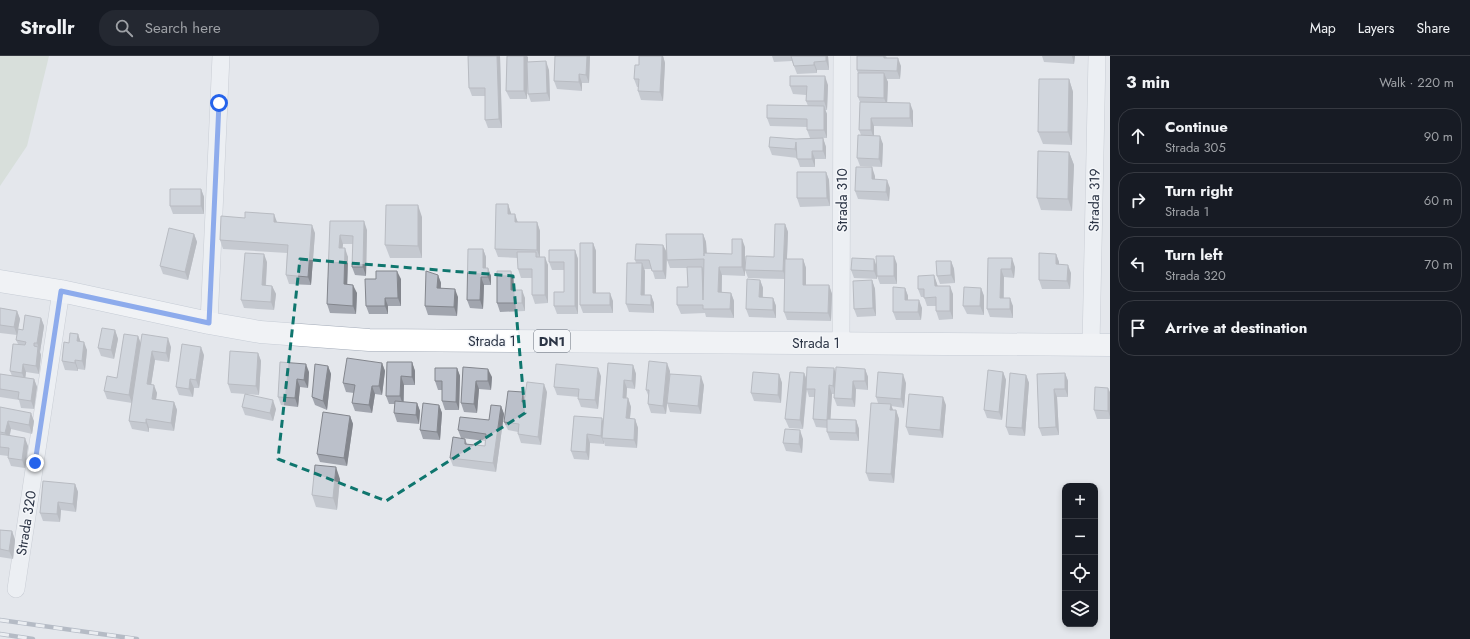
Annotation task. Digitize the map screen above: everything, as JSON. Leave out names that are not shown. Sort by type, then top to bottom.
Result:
[{"type":"main road","name":"Strada 1","points":[[0,281],[61,291],[209,323],[260,332],[369,340],[1101,345]]},
{"type":"street","points":[[209,323],[221,56]]},
{"type":"street","name":"Strada 310","points":[[841,343],[842,56]]},
{"type":"street","name":"Strada 319","points":[[1096,56],[1101,345]]},
{"type":"street","name":"Strada 320","points":[[16,589],[61,291]]},
{"type":"highlighted area","points":[[300,259],[513,276],[525,413],[386,501],[278,459]]},
{"type":"green space","points":[[0,56],[49,56],[27,146],[0,186]]},
{"type":"building","points":[[468,56],[497,56],[499,119],[485,120],[485,88],[469,88]]},
{"type":"building","points":[[507,56],[524,56],[524,91],[506,91]]},
{"type":"building","points":[[555,56],[587,56],[586,75],[579,74],[579,82],[554,81]]},
{"type":"building","points":[[639,56],[662,56],[660,92],[638,91],[639,79],[634,79],[635,65],[639,65]]},
{"type":"building","points":[[791,56],[826,56],[826,61],[814,62],[814,65],[794,66]]},
{"type":"building","points":[[857,56],[884,56],[884,58],[898,58],[897,71],[857,70]]},
{"type":"building","points":[[546,61],[547,93],[528,94],[527,62]]},
{"type":"building","points":[[858,73],[884,73],[884,98],[858,97]]},
{"type":"building","points":[[790,76],[825,76],[824,101],[806,101],[807,86],[790,86]]},
{"type":"building","points":[[1039,79],[1069,79],[1068,132],[1038,132]]},
{"type":"building","points":[[860,102],[910,103],[910,118],[871,118],[871,130],[859,130]]},
{"type":"building","points":[[767,105],[824,106],[824,130],[807,130],[807,119],[767,118]]},
{"type":"building","points":[[858,135],[880,136],[879,159],[857,158]]},
{"type":"building","points":[[770,137],[796,139],[823,138],[823,151],[812,151],[812,159],[797,159],[796,142],[795,149],[769,147]]},
{"type":"building","points":[[1038,151],[1069,152],[1068,199],[1037,198]]},
{"type":"building","points":[[856,167],[872,167],[872,179],[887,180],[886,192],[855,191]]},
{"type":"building","points":[[797,172],[826,172],[827,198],[797,198]]},
{"type":"building","points":[[170,189],[201,189],[201,206],[170,206]]},
{"type":"building","points":[[496,204],[508,204],[508,214],[515,214],[515,222],[537,222],[537,250],[495,249]]},
{"type":"building","points":[[386,205],[418,205],[418,246],[385,245]]},
{"type":"building","points":[[245,212],[274,214],[274,222],[312,225],[308,277],[286,275],[288,245],[220,240],[221,216],[245,218]]},
{"type":"building","points":[[330,221],[364,221],[363,267],[352,267],[353,236],[340,235],[339,248],[345,248],[344,284],[353,285],[353,306],[327,304]]},
{"type":"building","points":[[775,224],[785,224],[783,271],[745,270],[746,256],[774,257]]},
{"type":"building","points":[[169,228],[194,234],[185,272],[160,266]]},
{"type":"building","points":[[666,234],[703,234],[704,256],[704,253],[732,254],[732,239],[742,239],[742,267],[719,267],[718,292],[731,293],[730,309],[703,309],[703,305],[677,305],[677,287],[688,287],[687,267],[702,267],[703,300],[704,259],[667,260]]},
{"type":"building","points":[[580,243],[593,243],[593,293],[610,293],[610,305],[580,305]]},
{"type":"building","points":[[636,244],[663,245],[663,271],[652,271],[649,260],[635,260]]},
{"type":"building","points":[[468,249],[483,249],[483,268],[488,268],[488,277],[481,277],[480,300],[467,300]]},
{"type":"building","points":[[549,250],[575,250],[575,306],[554,306],[554,292],[564,292],[564,262],[549,262]]},
{"type":"building","points":[[517,252],[536,252],[536,257],[545,257],[545,295],[532,295],[532,269],[518,269]]},
{"type":"building","points":[[245,253],[264,254],[262,285],[272,286],[271,302],[241,300]]},
{"type":"building","points":[[1039,253],[1056,254],[1056,264],[1068,265],[1067,281],[1039,280]]},
{"type":"building","points":[[876,256],[894,256],[894,276],[877,276]]},
{"type":"building","points":[[852,258],[874,259],[874,271],[851,270]]},
{"type":"building","points":[[988,258],[1012,258],[1011,269],[1001,269],[1000,298],[1010,298],[1010,309],[987,309]]},
{"type":"building","points":[[785,259],[803,259],[803,285],[829,285],[828,313],[784,312]]},
{"type":"building","points":[[936,261],[951,261],[951,275],[937,276]]},
{"type":"building","points":[[627,263],[642,263],[641,295],[651,295],[651,305],[626,304]]},
{"type":"building","points":[[376,271],[397,271],[398,298],[385,298],[385,306],[366,306],[365,279],[376,279]]},
{"type":"building","points":[[426,271],[438,275],[437,288],[455,289],[454,307],[425,306]]},
{"type":"building","points":[[497,271],[511,271],[511,290],[522,290],[522,303],[497,303]]},
{"type":"building","points":[[934,275],[935,286],[950,286],[950,311],[936,311],[936,297],[924,298],[924,289],[918,289],[918,276]]},
{"type":"building","points":[[747,279],[760,280],[759,297],[773,298],[773,310],[746,309]]},
{"type":"building","points":[[872,280],[873,308],[854,309],[853,281]]},
{"type":"building","points":[[893,287],[905,288],[905,300],[919,300],[918,312],[893,312]]},
{"type":"building","points":[[964,287],[981,288],[980,306],[963,306]]},
{"type":"building","points":[[0,308],[17,311],[14,327],[0,325]]},
{"type":"building","points":[[25,315],[41,318],[37,343],[34,343],[34,346],[38,347],[36,366],[23,364],[22,373],[10,371],[13,344],[25,345],[26,342],[16,340],[18,329],[23,330]]},
{"type":"building","points":[[102,328],[115,330],[111,350],[98,348]]},
{"type":"building","points":[[70,333],[78,334],[77,341],[84,342],[82,361],[75,360],[75,363],[62,361],[64,342],[69,343]]},
{"type":"building","points":[[124,334],[138,336],[129,395],[104,391],[107,376],[117,378]]},
{"type":"building","points":[[142,334],[168,338],[166,353],[152,351],[147,384],[154,385],[152,399],[174,402],[171,423],[146,419],[146,423],[129,421]]},
{"type":"building","points":[[182,344],[201,347],[196,380],[190,379],[189,389],[176,387]]},
{"type":"building","points":[[230,351],[258,353],[256,386],[228,384]]},
{"type":"building","points":[[347,358],[382,363],[379,386],[372,386],[369,405],[352,403],[355,385],[343,383]]},
{"type":"building","points":[[649,361],[667,363],[663,406],[648,404],[649,390],[646,390]]},
{"type":"building","points":[[280,362],[306,364],[304,380],[297,379],[295,398],[278,397]]},
{"type":"building","points":[[387,362],[412,362],[412,377],[401,376],[400,396],[386,396]]},
{"type":"building","points":[[608,363],[633,365],[632,381],[624,380],[623,398],[628,398],[626,418],[635,419],[634,440],[602,438]]},
{"type":"building","points":[[315,364],[328,366],[323,401],[312,397]]},
{"type":"building","points":[[556,364],[598,368],[595,400],[578,399],[579,389],[554,387]]},
{"type":"building","points":[[463,367],[488,369],[488,381],[476,381],[474,404],[461,403]]},
{"type":"building","points":[[807,367],[834,368],[833,386],[829,385],[827,420],[813,419],[815,389],[806,389]]},
{"type":"building","points":[[836,367],[865,369],[865,381],[853,381],[852,399],[834,398]]},
{"type":"building","points":[[435,368],[457,368],[456,402],[442,401],[442,381],[435,381]]},
{"type":"building","points":[[988,370],[1003,372],[999,412],[984,410]]},
{"type":"building","points":[[753,372],[779,374],[778,395],[751,393]]},
{"type":"building","points":[[790,372],[804,373],[800,420],[785,419]]},
{"type":"building","points":[[878,372],[903,374],[901,399],[876,397]]},
{"type":"building","points":[[1010,373],[1026,375],[1022,428],[1006,427]]},
{"type":"building","points":[[1065,373],[1065,389],[1054,389],[1056,427],[1039,428],[1037,374]]},
{"type":"building","points":[[0,374],[34,379],[31,401],[18,399],[19,392],[0,389]]},
{"type":"building","points":[[670,374],[701,376],[698,406],[667,403]]},
{"type":"building","points":[[527,382],[544,384],[538,437],[518,434],[519,424],[504,422],[508,391],[523,392],[522,402],[524,402]]},
{"type":"building","points":[[1095,387],[1108,388],[1108,411],[1094,410]]},
{"type":"building","points":[[245,394],[273,400],[270,413],[242,407]]},
{"type":"building","points":[[909,394],[943,397],[940,430],[906,427]]},
{"type":"building","points":[[395,401],[417,403],[416,415],[394,413]]},
{"type":"building","points":[[423,403],[439,405],[437,432],[420,430]]},
{"type":"building","points":[[871,403],[891,404],[890,410],[896,410],[891,474],[866,473]]},
{"type":"building","points":[[491,405],[501,406],[493,463],[450,458],[453,437],[465,439],[465,444],[485,446],[486,434],[458,430],[460,417],[489,420]]},
{"type":"building","points":[[0,407],[31,413],[29,425],[8,421],[5,433],[0,432]]},
{"type":"building","points":[[323,412],[350,416],[344,458],[317,454]]},
{"type":"building","points":[[574,416],[602,418],[601,436],[587,434],[586,452],[571,451]]},
{"type":"building","points":[[827,419],[856,420],[856,433],[827,432]]},
{"type":"building","points":[[785,429],[800,430],[799,444],[783,443]]},
{"type":"building","points":[[0,434],[25,438],[22,460],[8,458],[9,448],[0,447]]},
{"type":"building","points":[[315,465],[336,467],[333,498],[312,495]]},
{"type":"building","points":[[43,481],[75,484],[73,504],[58,502],[57,514],[40,513]]},
{"type":"building","points":[[0,530],[12,531],[9,551],[0,549]]},
{"type":"railway","points":[[0,620],[137,639]]},
{"type":"railway","points":[[0,634],[33,639]]},
{"type":"route","points":[[35,463],[61,291],[209,323],[219,103]]}]
